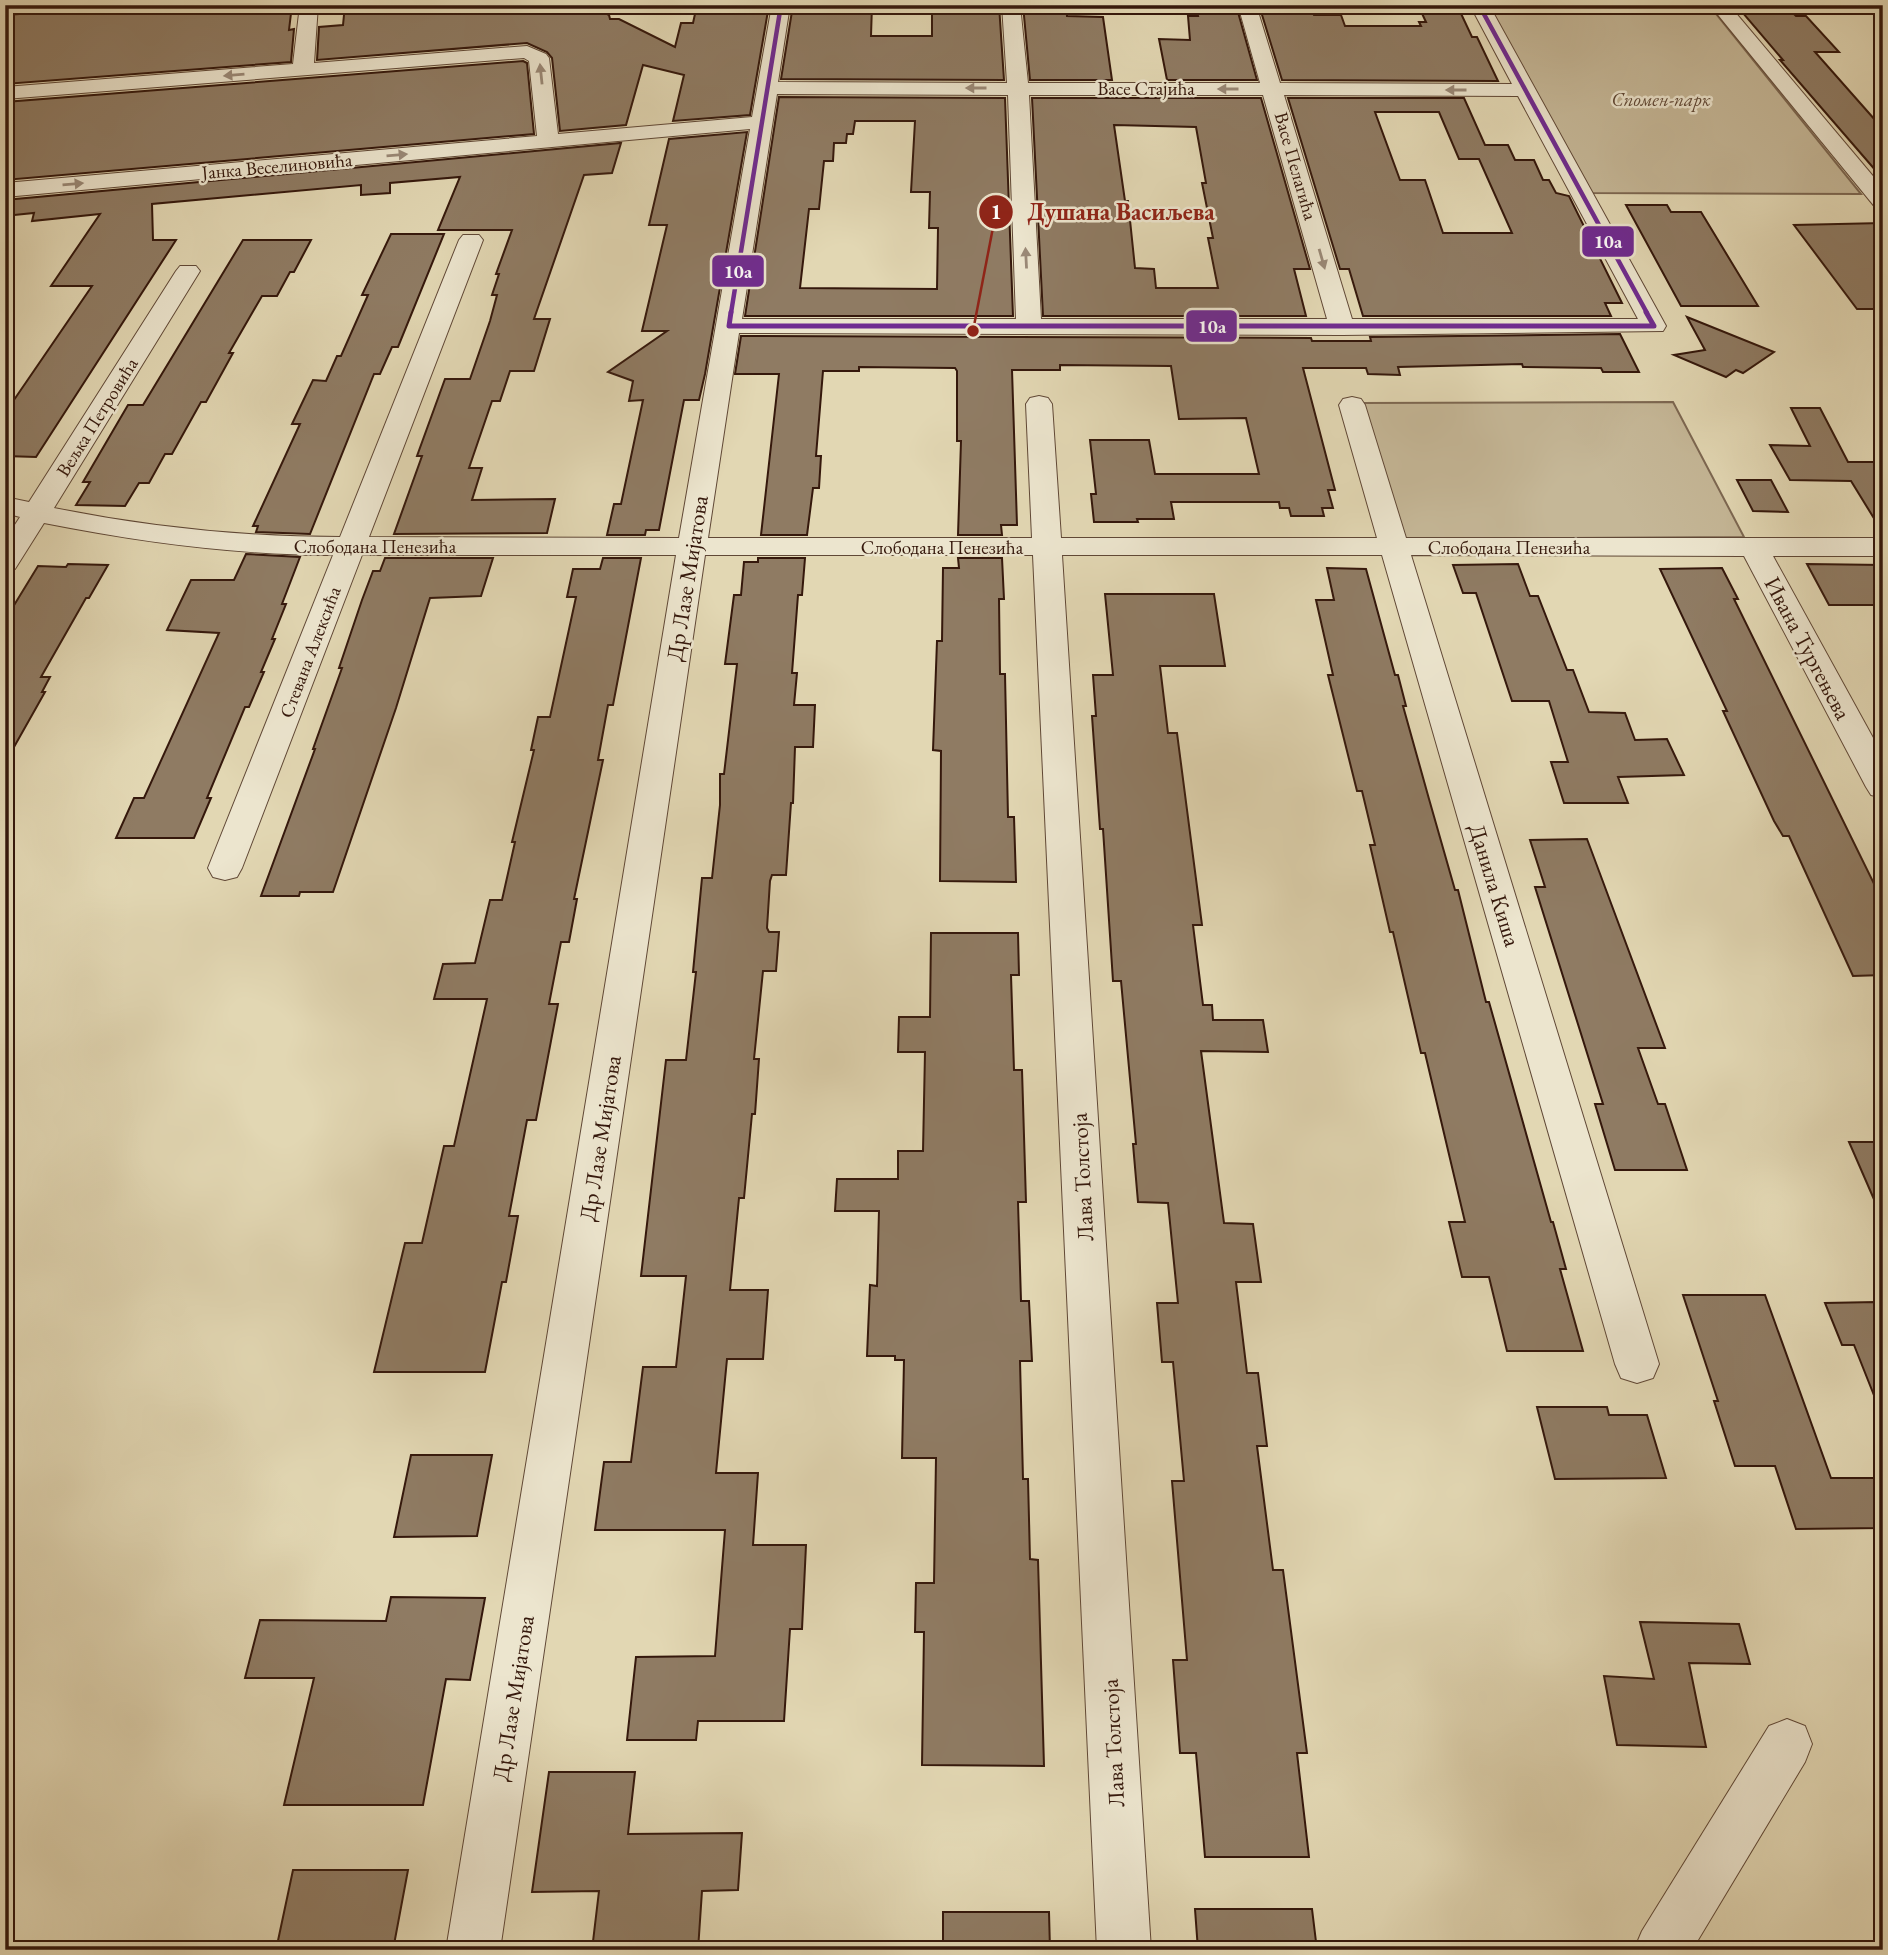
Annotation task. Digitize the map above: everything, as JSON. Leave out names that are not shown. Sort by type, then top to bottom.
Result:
[{"type":"street","points":[[303,69],[309,5]]},
{"type":"street","name":"Др Лазе Мијатова","points":[[473,1950],[692,545],[781,5]]},
{"type":"street","points":[[1011,5],[1018,88],[1029,327]]},
{"type":"street","name":"Васе Пелагића","points":[[1247,5],[1342,328]]},
{"type":"street","points":[[729,326],[1654,326],[1479,5]]},
{"type":"street","points":[[1719,5],[1883,202]]},
{"type":"street","points":[[5,93],[534,53],[539,58],[548,141]]},
{"type":"street","name":"Васе Стајића","points":[[769,88],[1524,90]]},
{"type":"street","name":"Јанка Веселиновића","points":[[5,190],[763,122]]},
{"type":"street","name":"Стевана Алексића","points":[[225,868],[471,240]]},
{"type":"street","name":"Вељка Петровића","points":[[5,563],[188,271]]},
{"type":"street","name":"Лава Толстоја","points":[[1039,404],[1124,1950]]},
{"type":"street","name":"Данила Киша","points":[[1352,405],[1637,1364]]},
{"type":"street","name":"Слободана Пенезића","points":[[5,505],[105,527],[202,540],[351,547],[1883,547]]},
{"type":"street","name":"Ивана Тургењева","points":[[1754,546],[1883,787]]},
{"type":"street","points":[[1661,1950],[1787,1744]]},
{"type":"green space","name":"Спомен-парк","points":[[1488,5],[1709,5],[1861,194],[1588,193]]},
{"type":"green space","points":[[1673,402],[1744,537],[1402,539],[1361,403]]},
{"type":"building","points":[[150,5],[292,5],[289,30],[294,29],[291,62],[5,84],[5,15]]},
{"type":"building","points":[[345,5],[590,5],[609,15],[610,19],[619,19],[675,47],[681,23],[693,23],[697,5],[769,5],[750,115],[673,121],[684,75],[643,65],[626,125],[560,131],[552,58],[547,52],[527,43],[317,60],[319,27],[343,25]]},
{"type":"building","points":[[793,5],[872,5],[871,36],[932,36],[932,5],[999,5],[1004,80],[781,79]]},
{"type":"building","points":[[1023,5],[1066,5],[1067,16],[1103,17],[1112,80],[1030,80]]},
{"type":"building","points":[[1195,5],[1236,5],[1257,80],[1167,80],[1159,39],[1190,40],[1188,16],[1198,16]]},
{"type":"building","points":[[1259,5],[1292,5],[1293,10],[1313,12],[1314,15],[1341,15],[1345,26],[1421,26],[1419,22],[1426,22],[1418,5],[1457,5],[1472,37],[1477,37],[1498,81],[1282,80]]},
{"type":"building","points":[[1741,5],[1777,5],[1796,16],[1806,16],[1839,52],[1815,52],[1883,129],[1883,179],[1780,60],[1783,60],[1742,12],[1747,11]]},
{"type":"building","points":[[523,61],[527,63],[534,134],[5,180],[5,102]]},
{"type":"building","points":[[779,97],[1005,98],[1013,316],[745,316]],"holes":[[[855,121],[915,121],[911,192],[930,192],[929,228],[938,228],[937,289],[800,288],[809,209],[819,209],[824,161],[833,161],[834,143],[846,143],[847,134],[853,134]]]},
{"type":"building","points":[[1032,98],[1261,98],[1310,269],[1294,269],[1306,316],[1043,316]],"holes":[[[1114,125],[1196,127],[1206,183],[1202,183],[1213,238],[1208,238],[1218,288],[1156,288],[1154,269],[1135,268],[1128,201],[1125,201]]]},
{"type":"building","points":[[1288,98],[1464,98],[1485,145],[1508,145],[1515,160],[1534,160],[1543,180],[1549,180],[1556,193],[1569,196],[1622,303],[1605,303],[1611,316],[1363,316],[1349,269],[1340,269]],"holes":[[[1375,112],[1439,112],[1459,159],[1479,159],[1512,233],[1443,233],[1425,180],[1400,180]]]},
{"type":"building","points":[[747,132],[705,374],[699,400],[684,400],[659,530],[646,530],[645,535],[607,535],[614,504],[621,504],[643,400],[629,401],[633,381],[608,372],[667,331],[642,331],[667,225],[649,225],[669,139]]},
{"type":"building","points":[[621,143],[612,173],[584,175],[534,319],[550,319],[534,371],[510,371],[500,401],[492,401],[469,468],[482,468],[472,500],[555,499],[547,533],[394,534],[422,456],[417,456],[445,379],[470,379],[490,321],[497,295],[492,295],[499,274],[496,274],[512,230],[438,230],[460,177],[390,183],[390,193],[361,195],[361,185],[152,204],[153,240],[176,240],[36,457],[5,456],[5,413],[92,286],[51,286],[100,214],[32,221],[34,213],[5,216],[5,200]]},
{"type":"building","points":[[1626,205],[1667,205],[1671,212],[1701,212],[1758,306],[1681,306]]},
{"type":"building","points":[[1883,223],[1883,309],[1857,309],[1794,225]]},
{"type":"building","points":[[391,234],[444,234],[398,347],[392,347],[380,374],[374,374],[310,534],[256,532],[258,526],[253,526],[300,424],[292,424],[313,380],[326,381],[337,356],[341,356],[368,295],[362,295]]},
{"type":"building","points":[[243,240],[311,240],[277,296],[262,296],[229,353],[233,353],[206,402],[201,402],[172,454],[165,454],[149,483],[139,483],[125,506],[76,505],[90,482],[83,482],[128,405],[143,405]]},
{"type":"building","points":[[1687,317],[1774,352],[1743,373],[1736,370],[1726,377],[1674,355],[1705,350]]},
{"type":"building","points":[[1620,334],[1639,372],[1603,372],[1601,368],[1523,367],[1522,364],[1398,367],[1400,375],[1368,374],[1366,368],[1303,368],[1335,490],[1328,490],[1333,508],[1322,508],[1324,516],[1291,516],[1289,508],[1280,508],[1279,502],[1171,502],[1174,519],[1094,522],[1091,494],[1096,494],[1090,440],[1149,440],[1155,474],[1259,474],[1246,418],[1179,419],[1171,366],[1060,365],[1060,370],[1012,370],[1017,525],[1001,525],[1002,535],[958,535],[961,441],[957,441],[955,368],[859,367],[859,371],[823,371],[816,456],[821,456],[819,488],[813,488],[807,535],[761,535],[779,374],[735,374],[741,336],[1311,338],[1312,341],[1371,341],[1370,337]]},
{"type":"building","points":[[1791,408],[1820,408],[1848,462],[1883,462],[1883,533],[1851,481],[1790,480],[1770,445],[1810,446]]},
{"type":"building","points":[[1737,480],[1771,480],[1788,512],[1753,511]]},
{"type":"building","points":[[246,554],[300,557],[282,604],[286,604],[261,672],[264,672],[249,707],[245,707],[207,798],[211,798],[194,838],[116,838],[134,798],[144,798],[219,633],[167,630],[191,580],[234,580]]},
{"type":"building","points":[[385,558],[493,558],[481,596],[430,598],[396,708],[333,892],[300,892],[299,896],[261,896],[315,749],[362,600],[373,571],[380,571]]},
{"type":"building","points":[[603,558],[641,558],[613,705],[608,705],[598,760],[603,760],[574,899],[577,899],[569,942],[561,942],[549,1004],[558,1004],[536,1120],[527,1120],[509,1216],[518,1216],[485,1372],[374,1372],[405,1243],[422,1243],[444,1146],[454,1146],[487,999],[434,999],[443,964],[475,963],[490,900],[502,900],[515,842],[512,842],[534,750],[531,750],[538,717],[550,717],[576,597],[567,597],[573,569],[600,569]]},
{"type":"building","points":[[758,558],[805,558],[802,595],[798,595],[792,673],[797,673],[794,705],[815,705],[813,747],[795,747],[786,875],[772,875],[770,881],[767,928],[769,932],[779,932],[776,971],[763,971],[754,1059],[759,1059],[755,1114],[752,1114],[744,1198],[739,1198],[730,1290],[768,1290],[763,1359],[727,1359],[716,1473],[758,1473],[753,1545],[806,1545],[802,1629],[790,1629],[784,1721],[698,1721],[696,1740],[627,1740],[636,1657],[715,1656],[725,1530],[595,1530],[604,1462],[631,1462],[643,1367],[676,1367],[686,1276],[641,1276],[666,1060],[686,1060],[696,972],[693,972],[702,878],[712,878],[720,805],[720,774],[724,774],[737,664],[725,664],[734,595],[741,595],[744,562],[758,562]]},
{"type":"building","points":[[958,558],[1002,558],[1004,599],[999,599],[1000,674],[1005,674],[1008,817],[1014,817],[1016,882],[940,881],[941,751],[933,750],[937,641],[942,641],[943,568],[959,568]]},
{"type":"building","points":[[68,564],[108,565],[41,677],[50,677],[42,692],[45,692],[5,763],[5,620],[38,566],[66,567]]},
{"type":"building","points":[[1518,564],[1530,596],[1538,596],[1567,670],[1573,670],[1589,712],[1625,713],[1635,740],[1667,739],[1684,775],[1618,777],[1628,803],[1564,803],[1551,762],[1568,762],[1549,701],[1512,701],[1476,593],[1463,593],[1453,565]]},
{"type":"building","points":[[1807,564],[1883,565],[1883,605],[1829,605]]},
{"type":"building","points":[[1327,568],[1366,569],[1395,675],[1398,675],[1406,706],[1403,706],[1455,890],[1458,890],[1486,1002],[1489,1002],[1553,1222],[1566,1269],[1560,1269],[1583,1351],[1507,1351],[1489,1277],[1462,1277],[1449,1222],[1465,1222],[1425,1053],[1421,1053],[1393,932],[1390,932],[1370,845],[1375,845],[1362,791],[1357,791],[1328,675],[1333,675],[1316,600],[1334,600]]},
{"type":"building","points":[[1722,568],[1738,599],[1734,599],[1883,902],[1883,975],[1853,976],[1789,836],[1783,836],[1774,821],[1723,711],[1727,711],[1660,569]]},
{"type":"building","points":[[1105,594],[1214,594],[1225,666],[1160,666],[1168,733],[1177,733],[1202,925],[1193,925],[1203,1005],[1212,1005],[1213,1020],[1263,1020],[1268,1052],[1201,1051],[1224,1223],[1253,1224],[1261,1282],[1236,1282],[1247,1373],[1258,1373],[1267,1446],[1257,1446],[1273,1570],[1283,1570],[1307,1753],[1297,1753],[1309,1857],[1205,1857],[1196,1753],[1180,1753],[1173,1660],[1187,1660],[1172,1481],[1184,1481],[1173,1362],[1162,1362],[1157,1303],[1178,1303],[1168,1203],[1138,1202],[1133,1144],[1136,1144],[1121,981],[1113,981],[1092,716],[1096,716],[1093,675],[1113,675]]},
{"type":"building","points":[[1587,839],[1665,1048],[1638,1048],[1658,1104],[1665,1104],[1687,1170],[1615,1170],[1595,1104],[1603,1104],[1535,887],[1545,887],[1530,840]]},
{"type":"building","points":[[931,933],[1018,933],[1019,975],[1011,975],[1014,1070],[1022,1070],[1026,1202],[1018,1202],[1021,1301],[1029,1301],[1032,1361],[1020,1361],[1023,1479],[1028,1479],[1030,1559],[1038,1560],[1044,1766],[922,1765],[924,1632],[915,1632],[916,1583],[934,1583],[936,1458],[902,1458],[904,1360],[895,1360],[895,1356],[867,1356],[870,1285],[877,1286],[879,1211],[835,1211],[837,1179],[898,1179],[898,1151],[923,1151],[925,1052],[898,1052],[899,1017],[930,1017]]},
{"type":"building","points":[[1849,1142],[1883,1142],[1883,1220]]},
{"type":"building","points":[[1683,1295],[1765,1295],[1831,1478],[1883,1478],[1883,1528],[1796,1529],[1775,1466],[1735,1466],[1714,1401],[1718,1401]]},
{"type":"building","points":[[1876,1302],[1883,1318],[1881,1413],[1854,1345],[1842,1345],[1825,1303]]},
{"type":"building","points":[[1537,1407],[1607,1407],[1609,1415],[1647,1415],[1666,1478],[1555,1479]]},
{"type":"building","points":[[411,1455],[492,1455],[477,1536],[394,1537]]},
{"type":"building","points":[[391,1597],[485,1598],[470,1680],[446,1679],[423,1805],[284,1805],[314,1678],[245,1678],[260,1620],[386,1621]]},
{"type":"building","points":[[1640,1622],[1739,1624],[1750,1664],[1689,1663],[1706,1747],[1617,1745],[1604,1676],[1654,1679]]},
{"type":"building","points":[[549,1772],[635,1772],[628,1834],[742,1833],[738,1890],[702,1891],[698,1950],[592,1950],[599,1891],[532,1892]]},
{"type":"building","points":[[293,1870],[408,1870],[393,1950],[276,1950]]},
{"type":"building","points":[[1195,1909],[1312,1909],[1317,1950],[1198,1950]]},
{"type":"building","points":[[943,1912],[1049,1912],[1050,1950],[943,1950]]},
{"type":"transit line","name":"10а","points":[[781,5],[729,326],[1654,326],[1479,5]]},
{"type":"place","name":"Душана Васиљева","points":[[973,331]]}]
